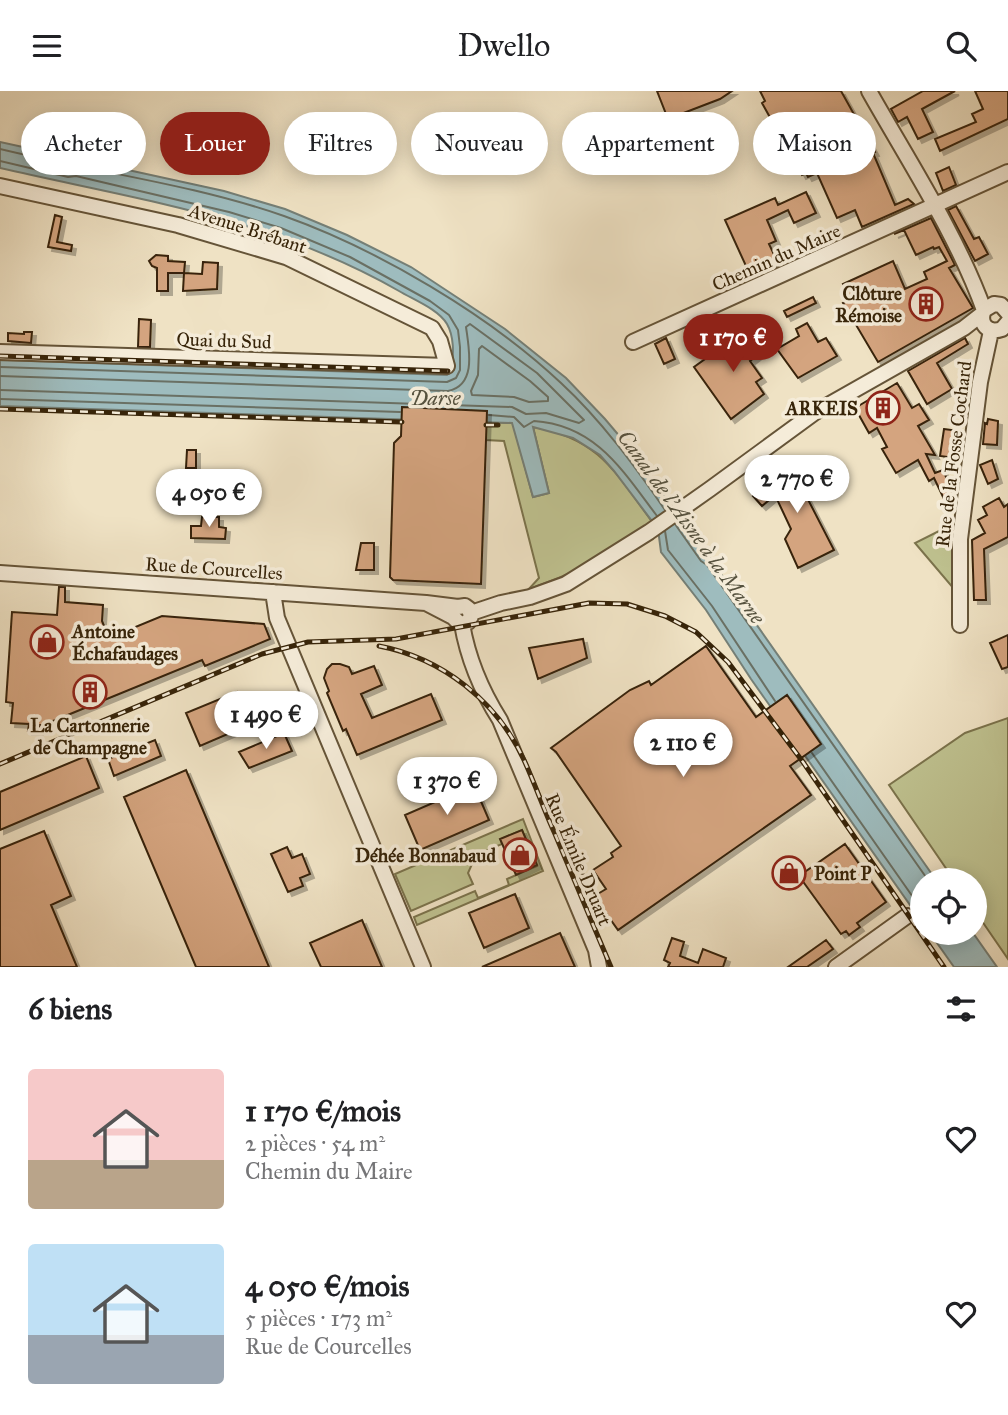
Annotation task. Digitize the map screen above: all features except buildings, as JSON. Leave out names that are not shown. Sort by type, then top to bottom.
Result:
[{"type":"street","points":[[869,91],[979,293],[998,317]]},
{"type":"street","name":"Chemin du Maire","points":[[633,342],[1008,173]]},
{"type":"street","name":"Avenue Brébant","points":[[0,186],[177,225],[286,257],[432,328],[440,341],[447,366]]},
{"type":"street","name":"Rue de Courcelles","points":[[0,573],[426,603],[461,615],[530,597],[566,584],[649,532],[814,413],[965,327],[998,317]]},
{"type":"street","name":"Rue de la Fosse Cochard","points":[[960,625],[960,539],[980,382],[998,317]]},
{"type":"street","name":"Quai du Sud","points":[[0,352],[447,366]]},
{"type":"street","points":[[274,592],[277,618],[423,967]]},
{"type":"street","name":"Rue Émile Druart","points":[[461,615],[466,648],[489,715],[588,953],[599,965]]},
{"type":"street","points":[[835,967],[907,916]]},
{"type":"green space","points":[[486,422],[513,423],[533,497],[549,493],[533,427],[556,432],[574,440],[604,460],[653,523],[590,563],[528,590],[539,578],[504,441],[486,440]]},
{"type":"green space","points":[[957,522],[954,589],[915,543]]},
{"type":"green space","points":[[1008,718],[1008,959],[987,928],[987,868],[946,868],[889,785],[965,733]]},
{"type":"green space","points":[[523,819],[543,871],[417,925],[414,917],[475,891],[478,898],[509,885],[507,879],[537,866],[522,830],[501,839],[502,844],[476,855],[468,873],[473,884],[411,911],[395,874]]},
{"type":"water","points":[[0,142],[21,147],[21,173],[0,168]]},
{"type":"water","name":"Darse","points":[[146,174],[224,191],[285,209],[347,235],[411,267],[505,329],[566,378],[633,452],[928,868],[910,868],[910,905],[751,679],[706,610],[661,552],[658,529],[600,455],[573,438],[533,427],[549,493],[533,497],[512,423],[0,406],[0,360],[447,375],[452,371],[450,329],[438,314],[418,301],[351,266],[303,245],[254,228],[32,175]]},
{"type":"water","points":[[938,945],[981,945],[997,967],[954,967]]},
{"type":"railway","points":[[0,356],[448,371]]},
{"type":"railway","points":[[0,409],[402,422]]},
{"type":"railway","points":[[486,425],[498,425]]},
{"type":"railway","points":[[0,764],[262,654],[308,642],[396,639],[589,603],[627,604],[665,616],[696,632],[728,662],[803,762],[944,967]]},
{"type":"railway","points":[[379,646],[402,652],[445,672],[465,685],[499,719],[524,760],[611,967]]},
{"type":"railway","points":[[575,864],[595,894]]},
{"type":"place","name":"Clôture Rémoise","points":[[926,304]]},
{"type":"place","name":"ARKEIS","points":[[883,408]]},
{"type":"place","name":"Antoine Échafaudages","points":[[47,642]]},
{"type":"place","name":"La Cartonnerie de Champagne","points":[[90,692]]},
{"type":"place","name":"Déhée Bonnabaud","points":[[520,855]]},
{"type":"place","name":"Point P","points":[[789,873]]},
{"type":"water label","name":"Canal de l'Aisne à la Marne","points":[[691,527]]}]
